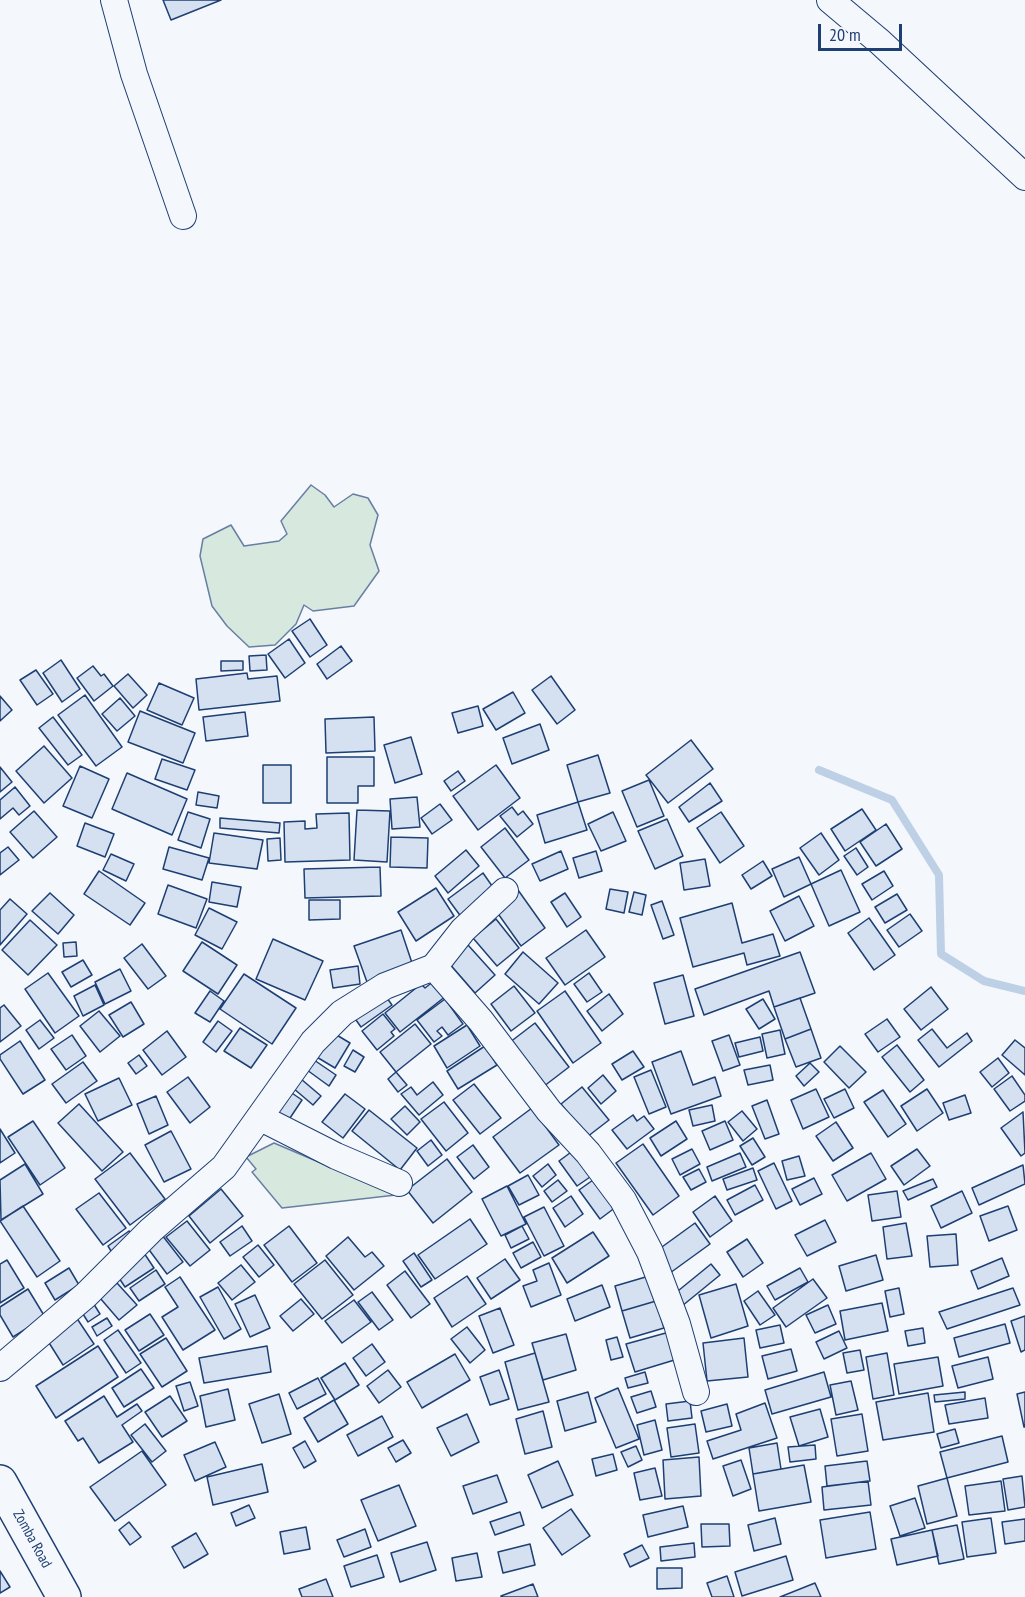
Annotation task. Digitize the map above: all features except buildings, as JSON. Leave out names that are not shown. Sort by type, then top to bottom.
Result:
[{"type":"highway","name":"Zomba Road","points":[[0,1482],[64,1597]]},
{"type":"street","points":[[114,0],[134,74],[183,216]]},
{"type":"street","points":[[830,0],[1025,177]]},
{"type":"street","points":[[0,1368],[86,1295],[151,1230],[224,1167],[313,1042],[342,1012],[385,986],[434,967],[463,930],[505,891]]},
{"type":"street","points":[[434,967],[481,1021],[549,1111],[588,1154],[623,1200],[638,1226],[657,1273],[691,1368],[696,1392]]},
{"type":"street","points":[[261,1118],[336,1156],[399,1183]]},
{"type":"shaded area","points":[[311,485],[325,495],[334,507],[353,494],[368,498],[378,515],[370,545],[379,571],[354,606],[313,611],[304,605],[296,624],[275,645],[249,647],[227,626],[212,606],[200,556],[203,539],[231,525],[244,546],[279,541],[287,534],[281,521]]},
{"type":"shaded area","points":[[274,1143],[396,1195],[282,1208],[252,1172],[256,1169],[246,1157]]},
{"type":"waterway","points":[[819,770],[892,800],[939,875],[941,954],[984,981],[1025,991]]}]
